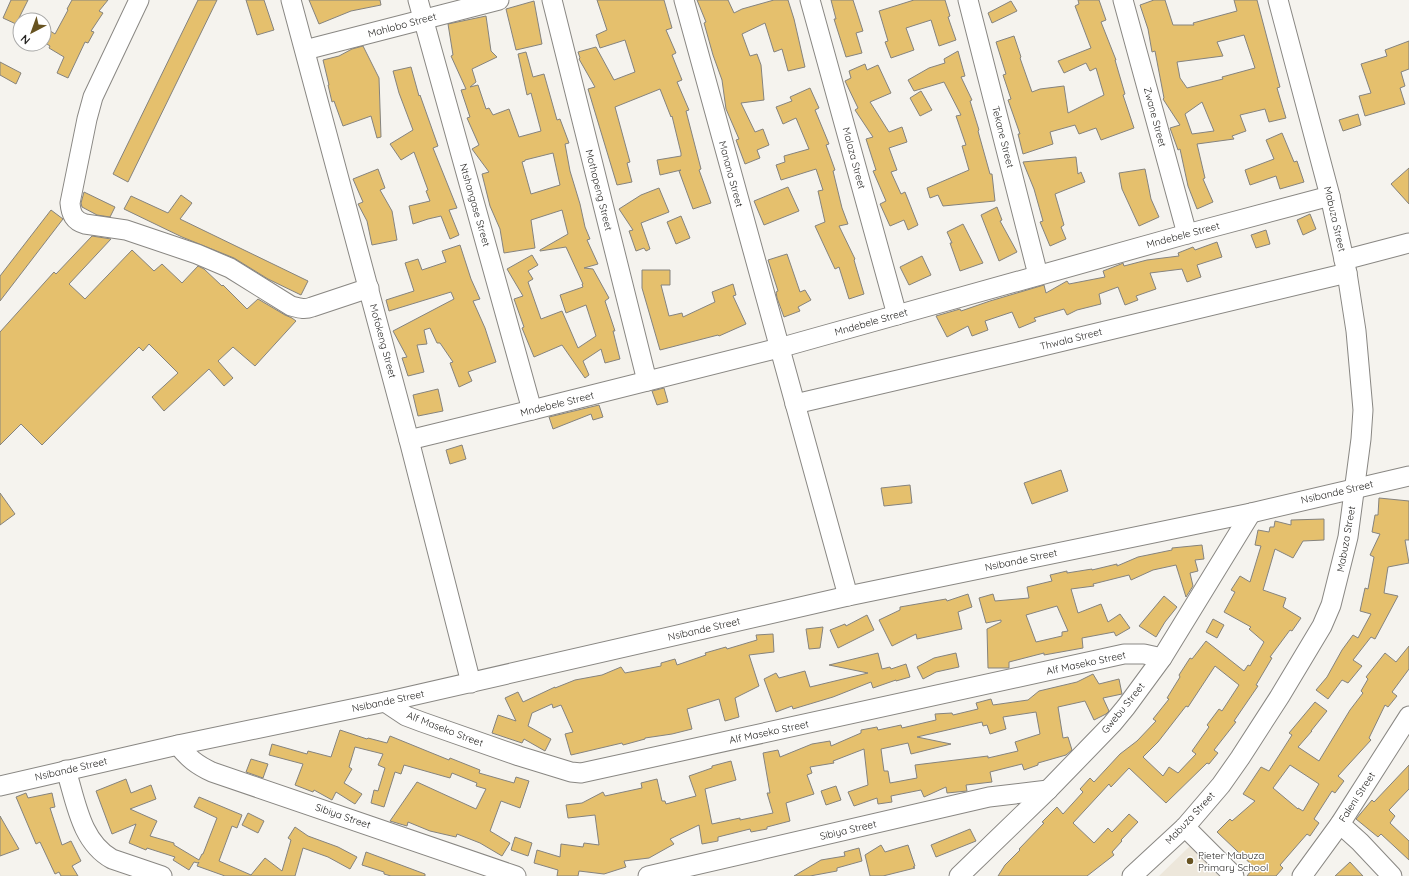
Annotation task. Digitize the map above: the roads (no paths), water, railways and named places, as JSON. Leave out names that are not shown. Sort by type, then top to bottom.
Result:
[{"type":"street","points":[[139,0],[92,102],[87,119],[70,203],[74,218],[80,223],[119,228],[138,233],[197,254],[230,268],[291,306],[300,309],[306,309],[369,288]]},
{"type":"street","name":"Mofokeng Street","points":[[291,0],[369,288],[471,683]]},
{"type":"street","name":"Ntshangase Street","points":[[418,0],[532,410]]},
{"type":"street","name":"Mahlobo Street","points":[[305,50],[499,0]]},
{"type":"street","name":"Mothopeng Street","points":[[552,0],[647,381]]},
{"type":"street","name":"Manana Street","points":[[684,0],[848,596]]},
{"type":"street","name":"Malaza Street","points":[[810,0],[897,315]]},
{"type":"street","name":"Tekane Street","points":[[968,0],[1038,275]]},
{"type":"street","name":"Zwane Street","points":[[1123,0],[1187,234]]},
{"type":"street","name":"Mabuza Street","points":[[1132,876],[1184,827],[1221,785],[1303,660],[1322,626],[1331,605],[1338,582],[1348,537],[1361,439],[1363,410],[1356,331],[1346,266],[1330,196],[1278,0]]},
{"type":"street","name":"Mndebele Street","points":[[409,440],[779,348],[1038,275],[1330,196]]},
{"type":"street","name":"Thwala Street","points":[[795,404],[1030,349],[1346,266],[1409,243]]},
{"type":"street","name":"Nsibande Street","points":[[0,786],[178,745],[471,683],[848,596],[1251,512],[1409,476]]},
{"type":"street","name":"Gwebu Street","points":[[959,876],[1048,790],[1112,724],[1162,658],[1251,512]]},
{"type":"street","name":"Alf Maseko Street","points":[[385,702],[406,716],[430,725],[518,756],[556,768],[581,773],[1124,654],[1139,654],[1162,658]]},
{"type":"street","name":"Faleni Street","points":[[1302,876],[1340,824],[1407,726]]},
{"type":"street","name":"Sibiya Street","points":[[178,745],[191,761],[212,772],[516,876]]},
{"type":"street","points":[[66,770],[84,829],[97,848],[112,859],[162,876]]},
{"type":"street","name":"Sibiya Street","points":[[648,876],[989,797],[1048,790]]},
{"type":"street","points":[[1340,824],[1369,851],[1392,876]]},
{"type":"street","points":[[1184,827],[1234,876]]},
{"type":"place","name":"Pieter Mabuza Primary School","points":[[1190,861]]}]
